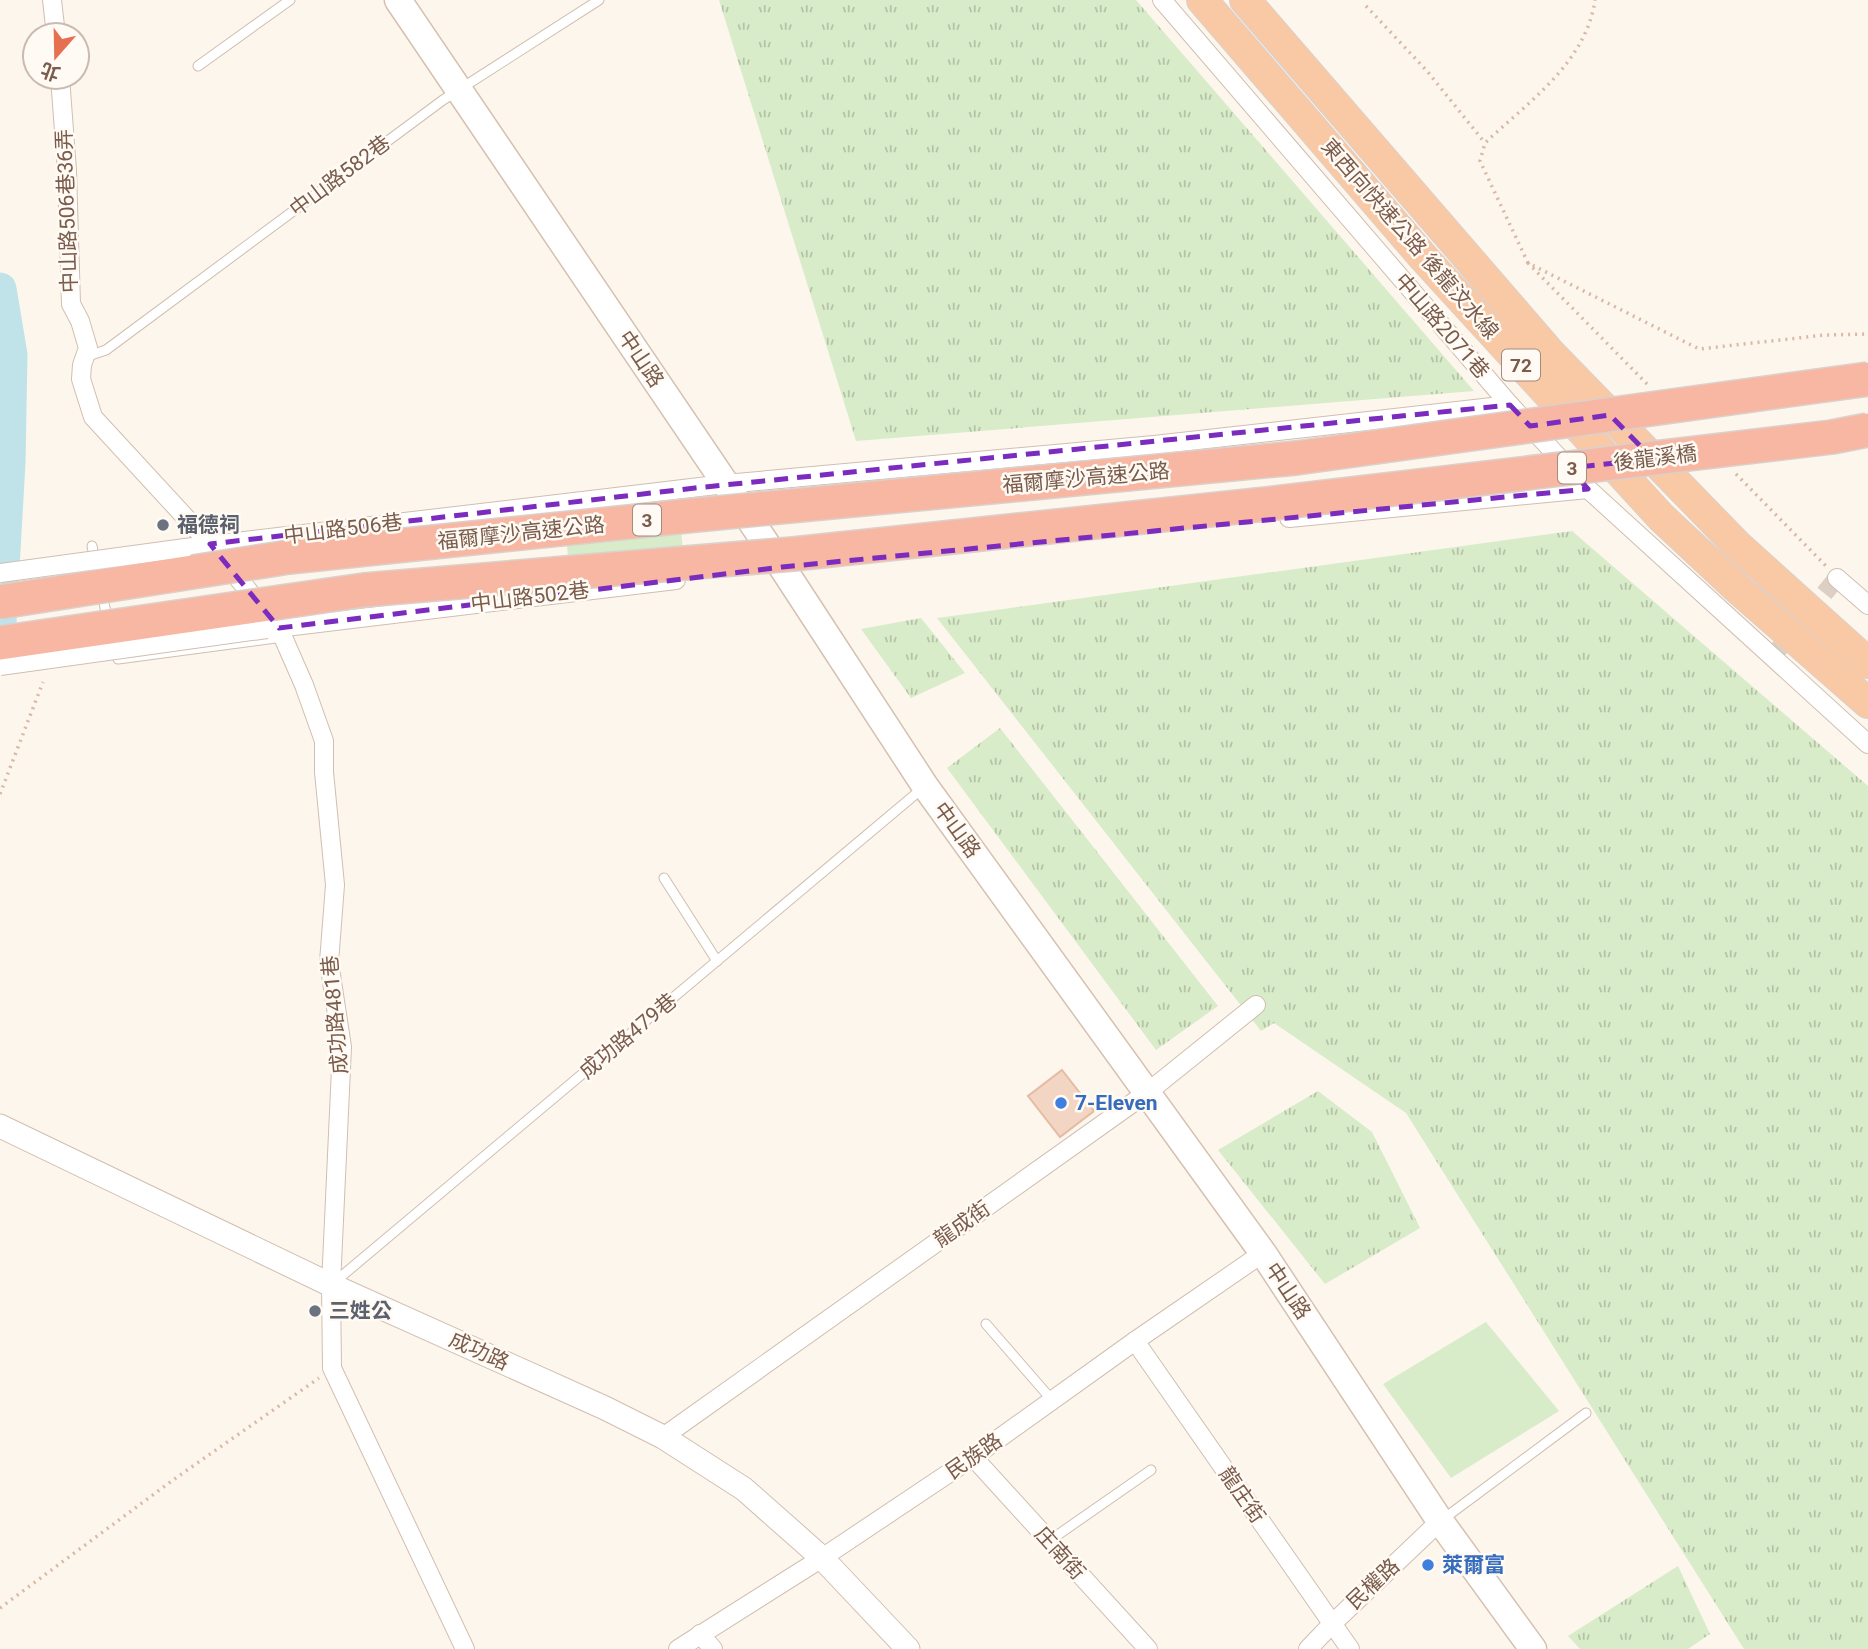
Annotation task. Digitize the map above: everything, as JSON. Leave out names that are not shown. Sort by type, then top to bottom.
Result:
[{"type":"highway","name":"東西向快速公路 後龍汶水線","points":[[1202,0],[1423,257],[1661,517],[1868,703]]},
{"type":"highway","name":"東西向快速公路 後龍汶水線","points":[[1245,0],[1551,354],[1738,547],[1868,663]]},
{"type":"highway","name":"福爾摩沙高速公路","points":[[0,602],[289,557],[1296,458],[1868,379]]},
{"type":"highway","name":"後龍溪橋","points":[[1275,503],[1832,438],[1868,430]]},
{"type":"highway","name":"福爾摩沙高速公路","points":[[0,643],[364,590],[793,554],[1275,503]]},
{"type":"main road","name":"中山路","points":[[398,0],[782,567],[925,786],[1263,1253],[1440,1521],[1533,1649]]},
{"type":"street","points":[[52,0],[54,21]]},
{"type":"street","name":"中山路2071巷","points":[[1161,0],[1510,405],[1588,489],[1868,744]]},
{"type":"street","name":"中山路506巷36弄","points":[[61,91],[67,171],[71,304],[80,321],[88,348],[80,379],[93,416],[210,544]]},
{"type":"street","name":"中山路506巷","points":[[0,573],[210,544],[725,484],[1154,445],[1510,405]]},
{"type":"street","name":"中山路502巷","points":[[0,666],[782,567],[1588,489]]},
{"type":"street","name":"成功路481巷","points":[[210,544],[276,631],[304,684],[324,741],[324,772],[335,885],[329,962],[342,1047],[331,1285],[332,1368]]},
{"type":"street","points":[[1837,578],[1868,605]]},
{"type":"street","name":"龍成街","points":[[663,1437],[1148,1092],[1256,1005]]},
{"type":"street","name":"成功路","points":[[0,1126],[331,1285],[605,1408],[663,1437],[744,1489],[822,1558],[908,1649]]},
{"type":"street","name":"民族路","points":[[678,1649],[822,1558],[973,1457],[1263,1253]]},
{"type":"street","name":"龍庄街","points":[[1135,1341],[1350,1649]]},
{"type":"street","points":[[332,1368],[465,1649]]},
{"type":"street","name":"庄南街","points":[[973,1457],[1148,1649]]},
{"type":"street","name":"民權路","points":[[1308,1649],[1440,1521]]},
{"type":"street","points":[[700,1634],[713,1649]]},
{"type":"lane","points":[[198,66],[290,0]]},
{"type":"lane","name":"中山路582巷","points":[[85,357],[106,350],[443,100],[599,0]]},
{"type":"lane","points":[[92,545],[118,659],[276,631]]},
{"type":"lane","name":"成功路479巷","points":[[331,1285],[925,786]]},
{"type":"lane","points":[[664,877],[717,961]]},
{"type":"lane","points":[[986,1324],[1052,1400]]},
{"type":"lane","points":[[1440,1521],[1586,1413]]},
{"type":"lane","points":[[1049,1541],[1151,1470]]},
{"type":"path","points":[[1528,263],[1480,161],[1485,143],[1569,63],[1592,20],[1595,0]]},
{"type":"path","points":[[1366,6],[1427,71],[1485,143]]},
{"type":"path","points":[[0,794],[43,682]]},
{"type":"path","points":[[0,1608],[173,1480],[332,1368]]},
{"type":"highlighted area","points":[[1510,405],[1530,426],[1610,415],[1653,459],[1569,468],[1588,489],[782,567],[279,628],[210,544],[695,488]]},
{"type":"green space","points":[[719,0],[1136,0],[1474,391],[856,441]]},
{"type":"green space","points":[[678,496],[685,574],[570,582],[564,509]]},
{"type":"green space","points":[[1572,531],[1868,786],[1868,1649],[1744,1649],[1406,1113],[1274,1023],[1261,1031],[937,618]]},
{"type":"green space","points":[[921,618],[965,673],[911,698],[861,629]]},
{"type":"green space","points":[[1000,728],[1218,1006],[1156,1050],[947,768]]},
{"type":"green space","points":[[1318,1091],[1372,1132],[1420,1228],[1325,1284],[1218,1150]]},
{"type":"green space","points":[[1486,1322],[1559,1411],[1451,1478],[1383,1384]]},
{"type":"green space","points":[[1678,1566],[1710,1634],[1688,1649],[1580,1649],[1568,1636]]},
{"type":"building","name":"7-Eleven","points":[[1062,1070],[1094,1111],[1060,1137],[1028,1096]]},
{"type":"waterway","points":[[0,289],[11,355],[9,462],[0,622]]},
{"type":"tunnel","points":[[1773,656],[1837,578]]},
{"type":"place","name":"福德祠","points":[[163,525]]},
{"type":"place","name":"7-Eleven","points":[[1061,1103]]},
{"type":"place","name":"三姓公","points":[[315,1311]]},
{"type":"place","name":"萊爾富","points":[[1428,1565]]}]
